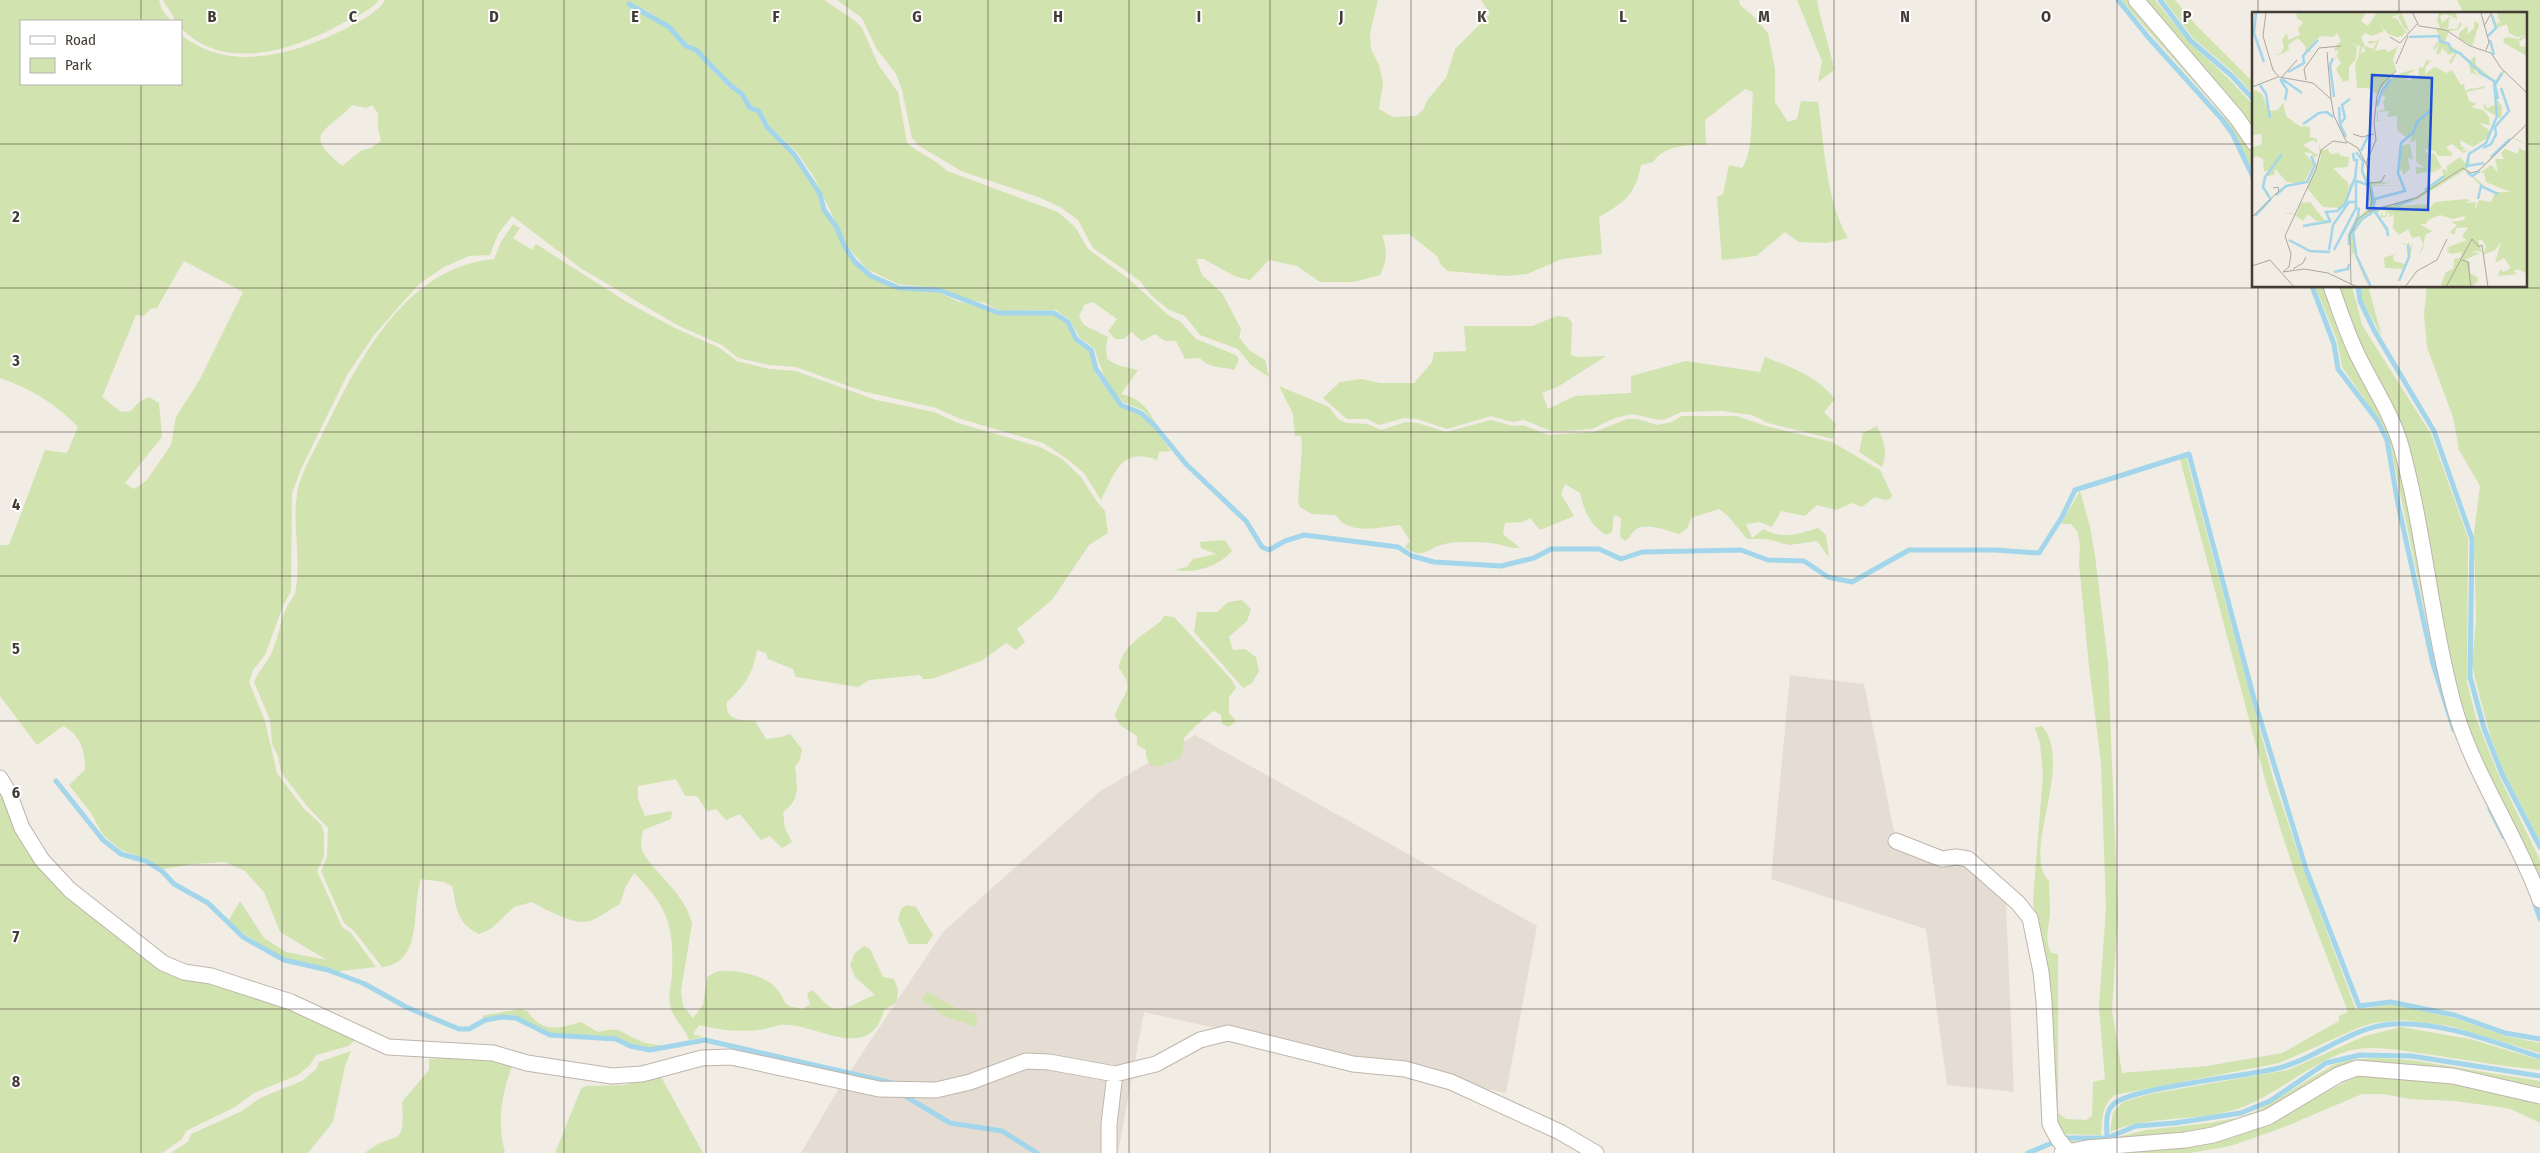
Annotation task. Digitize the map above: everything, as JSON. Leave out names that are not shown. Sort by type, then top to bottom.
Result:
[{"type":"street","points":[[2136,0],[2237,118],[2252,140]]},
{"type":"street","points":[[2331,288],[2359,359],[2387,410],[2400,443],[2410,481],[2442,658],[2457,714],[2478,766],[2530,870],[2540,900]]},
{"type":"street","points":[[0,778],[9,793],[22,828],[42,860],[70,890],[163,963],[184,972],[211,976],[291,1002],[388,1047],[493,1053],[527,1063],[612,1076],[642,1074],[702,1058],[731,1057],[880,1089],[903,1091],[936,1090],[961,1084],[1026,1061],[1049,1062],[1115,1074],[1156,1064],[1200,1040],[1228,1033],[1353,1064],[1405,1069],[1451,1082],[1560,1132],[1596,1153]]},
{"type":"street","points":[[1896,842],[1942,859],[1956,857],[1968,859],[2018,903],[2030,918],[2043,991],[2050,1124],[2065,1152],[2213,1136],[2268,1117],[2338,1075],[2357,1068],[2454,1076],[2540,1096]]},
{"type":"street","points":[[1109,1153],[1109,1124],[1115,1074]]},
{"type":"shaded area","points":[[1790,675],[1864,684],[1894,831],[2005,880],[2014,1092],[1947,1085],[1926,929],[1771,879]]},
{"type":"shaded area","points":[[1195,735],[1537,926],[1506,1093],[1144,1012],[1118,1153],[801,1153],[839,1088],[943,932],[1099,792]]},
{"type":"green space","points":[[0,0],[159,0],[162,10],[170,20],[20,20],[20,85],[182,85],[182,36],[200,47],[221,54],[241,57],[263,56],[305,46],[345,29],[367,17],[378,9],[385,0],[824,0],[854,20],[862,28],[879,66],[898,92],[907,143],[937,162],[947,171],[1058,212],[1075,227],[1088,249],[1130,280],[1168,315],[1181,322],[1196,339],[1236,355],[1239,359],[1234,370],[1211,366],[1200,358],[1185,359],[1176,341],[1165,341],[1155,334],[1142,341],[1131,332],[1124,339],[1115,339],[1108,331],[1117,319],[1093,302],[1084,305],[1079,317],[1084,325],[1108,337],[1106,346],[1107,359],[1117,365],[1138,370],[1121,394],[1143,405],[1157,426],[1143,410],[1123,402],[1106,382],[1094,348],[1080,338],[1070,320],[1056,310],[1000,311],[985,303],[962,298],[939,288],[898,284],[867,269],[847,246],[814,177],[797,152],[770,127],[761,110],[751,106],[744,92],[732,85],[697,49],[689,45],[671,27],[646,10],[626,2],[630,7],[668,28],[687,48],[695,52],[728,87],[740,95],[748,108],[758,113],[765,128],[792,154],[811,183],[818,194],[822,211],[835,226],[843,247],[854,263],[870,276],[887,285],[900,289],[938,292],[959,302],[981,306],[999,315],[1054,314],[1067,324],[1074,339],[1089,351],[1095,373],[1119,406],[1139,414],[1153,426],[1171,451],[1159,452],[1157,460],[1145,457],[1127,459],[1115,472],[1101,500],[1084,473],[1043,443],[961,419],[936,408],[862,391],[796,367],[769,365],[738,358],[722,345],[679,326],[582,269],[512,216],[498,234],[490,255],[469,256],[444,267],[419,284],[374,335],[347,375],[301,469],[292,493],[291,591],[283,606],[265,655],[253,670],[249,682],[265,721],[277,773],[304,809],[321,824],[324,833],[324,857],[317,871],[342,927],[351,933],[376,967],[340,971],[341,973],[284,958],[244,934],[228,921],[240,901],[264,938],[286,952],[327,960],[280,932],[264,892],[245,871],[225,862],[193,864],[163,869],[147,859],[121,850],[103,835],[91,813],[69,785],[85,770],[83,750],[78,739],[63,726],[37,745],[0,696],[0,545],[9,545],[45,450],[67,453],[78,427],[61,411],[22,387],[0,378]],"holes":[[[352,105],[366,108],[372,105],[378,113],[378,128],[381,141],[371,148],[362,150],[342,166],[323,146],[320,139],[322,133]],[[184,261],[243,292],[200,379],[176,417],[171,445],[147,480],[134,489],[125,483],[162,437],[159,403],[149,397],[139,402],[131,411],[121,412],[102,397],[136,315],[144,316],[150,309],[157,308]]]},
{"type":"green space","points":[[163,0],[379,0],[362,13],[324,33],[283,48],[261,52],[239,53],[218,50],[199,42],[182,29],[182,20],[175,20]]},
{"type":"green space","points":[[837,0],[1378,0],[1370,33],[1371,49],[1379,65],[1383,83],[1379,109],[1393,117],[1416,116],[1423,110],[1428,99],[1446,78],[1455,49],[1490,14],[1481,0],[1739,0],[1740,5],[1768,33],[1775,70],[1775,102],[1788,122],[1797,119],[1801,101],[1818,102],[1830,189],[1840,223],[1848,238],[1827,243],[1799,242],[1785,232],[1756,256],[1722,260],[1717,197],[1723,194],[1729,165],[1742,168],[1746,161],[1750,142],[1753,92],[1745,89],[1705,120],[1706,145],[1676,147],[1664,152],[1653,162],[1641,165],[1636,184],[1628,197],[1599,217],[1602,254],[1562,259],[1527,274],[1506,276],[1448,271],[1441,265],[1437,256],[1409,234],[1382,235],[1386,255],[1380,275],[1353,282],[1320,282],[1297,266],[1269,260],[1250,280],[1234,276],[1204,259],[1196,259],[1202,275],[1222,293],[1241,329],[1239,337],[1249,350],[1265,360],[1269,377],[1251,365],[1238,349],[1200,335],[1185,316],[1169,310],[1151,295],[1140,281],[1093,248],[1078,220],[1060,207],[1041,198],[961,171],[918,145],[912,138],[902,90],[896,74],[876,48],[862,18]]},
{"type":"green space","points":[[1797,0],[1817,0],[1834,70],[1818,82],[1822,61]]},
{"type":"green space","points":[[2121,0],[2131,0],[2252,148],[2252,168],[2223,115]]},
{"type":"green space","points":[[2145,0],[2155,0],[2191,44],[2229,79],[2252,104],[2252,129],[2218,84]]},
{"type":"green space","points":[[2164,0],[2175,0],[2195,24],[2252,81],[2252,93],[2233,72],[2194,39]]},
{"type":"green space","points":[[2457,0],[2540,0],[2540,841],[2503,770],[2490,735],[2475,678],[2472,662],[2476,622],[2474,533],[2480,486],[2459,450],[2453,417],[2427,347],[2424,315],[2427,288],[2528,288],[2528,12],[2463,12]]},
{"type":"green space","points":[[513,224],[520,228],[513,238],[532,250],[536,244],[630,304],[677,329],[718,347],[737,361],[769,369],[796,371],[876,400],[934,412],[958,423],[1040,447],[1062,459],[1081,477],[1105,511],[1108,533],[1089,545],[1052,600],[1017,629],[1025,642],[1016,650],[1006,643],[981,661],[931,679],[923,679],[920,675],[869,680],[858,687],[796,677],[793,669],[768,659],[766,653],[757,650],[747,679],[727,702],[727,708],[728,713],[735,718],[755,721],[766,739],[790,734],[802,749],[800,760],[795,766],[797,786],[795,797],[789,807],[783,812],[785,828],[792,842],[782,848],[770,836],[761,840],[740,814],[726,820],[716,809],[707,811],[697,796],[685,796],[676,779],[638,786],[638,799],[645,816],[672,811],[671,819],[643,830],[641,846],[649,862],[682,901],[692,924],[681,991],[683,1006],[693,1018],[703,1005],[707,977],[721,971],[743,972],[766,980],[777,989],[787,1005],[795,1008],[803,1009],[810,1004],[807,994],[812,990],[830,1007],[835,1009],[852,1005],[875,995],[855,977],[850,965],[855,953],[864,946],[870,949],[883,977],[894,979],[898,990],[897,1002],[884,1010],[877,1027],[866,1035],[853,1038],[839,1037],[794,1026],[780,1025],[767,1029],[741,1031],[723,1030],[699,1025],[693,1034],[703,1037],[689,1040],[671,1008],[669,996],[672,973],[670,929],[655,896],[634,873],[625,888],[620,904],[589,921],[579,922],[565,918],[532,902],[514,907],[492,928],[479,934],[471,930],[462,920],[452,886],[444,882],[421,879],[414,932],[410,945],[404,956],[395,963],[382,967],[354,931],[344,923],[321,871],[327,857],[328,828],[307,806],[281,772],[278,756],[272,744],[270,720],[254,682],[273,651],[287,607],[295,593],[298,569],[296,506],[301,478],[353,375],[389,321],[410,298],[435,279],[463,266],[494,259],[501,242]]},
{"type":"green space","points":[[2316,288],[2327,288],[2396,444],[2442,671],[2526,871],[2540,908],[2540,916],[2521,865],[2444,692],[2434,657],[2389,439],[2382,424],[2342,367],[2337,340]]},
{"type":"green space","points":[[2337,288],[2353,288],[2362,325],[2431,434],[2468,538],[2467,682],[2476,718],[2499,776],[2540,860],[2540,888],[2478,758],[2454,691],[2405,433],[2373,374]]},
{"type":"green space","points":[[2360,288],[2369,288],[2382,337],[2362,300]]},
{"type":"green space","points":[[1556,316],[1567,317],[1572,322],[1571,355],[1578,357],[1606,356],[1559,386],[1542,393],[1548,409],[1575,396],[1631,393],[1631,376],[1686,361],[1760,372],[1765,357],[1812,378],[1835,399],[1824,412],[1836,424],[1833,439],[1768,423],[1752,415],[1722,411],[1681,412],[1659,420],[1632,414],[1615,418],[1592,429],[1567,431],[1551,431],[1524,420],[1512,422],[1491,416],[1447,429],[1417,419],[1404,418],[1379,425],[1367,419],[1347,419],[1323,398],[1340,382],[1361,379],[1380,383],[1414,383],[1432,362],[1434,352],[1466,351],[1464,326],[1533,326]]},
{"type":"green space","points":[[1279,386],[1329,407],[1339,420],[1347,423],[1368,424],[1381,430],[1406,422],[1418,423],[1446,432],[1491,420],[1513,426],[1523,425],[1549,435],[1594,432],[1627,419],[1637,419],[1657,425],[1672,422],[1682,416],[1737,416],[1766,426],[1832,442],[1880,470],[1892,495],[1891,499],[1885,500],[1875,497],[1862,507],[1852,503],[1836,510],[1817,505],[1805,516],[1781,511],[1772,527],[1760,522],[1746,524],[1752,538],[1764,529],[1777,534],[1790,535],[1818,528],[1826,535],[1829,557],[1817,541],[1789,545],[1767,539],[1747,539],[1728,516],[1719,509],[1691,518],[1688,527],[1680,534],[1646,526],[1636,529],[1625,541],[1620,537],[1621,518],[1614,515],[1612,532],[1606,535],[1592,522],[1580,493],[1565,484],[1561,494],[1574,516],[1540,530],[1530,518],[1523,522],[1505,523],[1503,534],[1520,548],[1497,544],[1456,542],[1417,553],[1405,547],[1410,541],[1400,525],[1365,529],[1356,528],[1341,522],[1336,515],[1312,514],[1300,507],[1298,500],[1302,449],[1301,436],[1295,436],[1293,414]]},
{"type":"green space","points":[[1877,426],[1884,446],[1885,456],[1882,467],[1859,452],[1863,433]]},
{"type":"green space","points":[[2186,457],[2273,778],[2303,868],[2356,1010],[2394,1004],[2457,1019],[2506,1036],[2540,1043],[2540,1053],[2450,1026],[2403,1020],[2373,1023],[2279,1063],[2115,1095],[2105,1108],[2102,1118],[2101,1135],[2059,1134],[2053,1120],[2033,900],[2043,775],[2040,743],[2035,728],[2042,726],[2051,743],[2053,763],[2040,851],[2042,868],[2049,881],[2050,914],[2048,943],[2051,953],[2058,954],[2058,1113],[2066,1119],[2086,1120],[2092,1116],[2093,1082],[2105,1079],[2099,1008],[2106,908],[2101,763],[2079,563],[2080,545],[2077,531],[2071,524],[2061,524],[2080,491],[2090,527],[2095,556],[2108,662],[2118,915],[2112,1010],[2122,1073],[2207,1066],[2282,1053],[2339,1021],[2339,1016],[2348,1012],[2294,871],[2266,783],[2180,459]]},
{"type":"green space","points":[[1225,540],[1232,551],[1220,561],[1197,570],[1174,570],[1187,567],[1193,559],[1216,554],[1201,548],[1200,542]]},
{"type":"green space","points":[[1242,600],[1251,609],[1247,621],[1229,637],[1233,650],[1245,649],[1256,657],[1259,671],[1252,683],[1243,688],[1194,632],[1197,612],[1217,612],[1228,602]]},
{"type":"green space","points":[[1164,616],[1174,617],[1231,679],[1236,688],[1229,697],[1229,713],[1236,721],[1229,727],[1222,724],[1221,715],[1214,711],[1185,737],[1180,758],[1159,767],[1150,765],[1146,756],[1146,750],[1137,745],[1137,736],[1120,725],[1115,716],[1127,687],[1127,682],[1119,668],[1124,653],[1135,641],[1161,621]]},
{"type":"green space","points":[[0,783],[66,891],[203,981],[271,998],[356,1039],[348,1046],[316,1055],[310,1065],[298,1075],[254,1093],[235,1107],[186,1131],[182,1139],[162,1153],[0,1153]]},
{"type":"green space","points":[[907,905],[916,907],[933,935],[927,944],[909,944],[907,941],[898,920],[901,909]]},
{"type":"green space","points":[[927,992],[956,1008],[977,1014],[976,1027],[944,1016],[921,1000]]},
{"type":"green space","points":[[520,1009],[527,1011],[539,1023],[545,1026],[558,1027],[581,1022],[598,1032],[611,1029],[623,1032],[646,1043],[670,1046],[650,1048],[630,1044],[616,1037],[550,1033],[515,1015],[500,1015],[485,1019],[482,1016]]},
{"type":"green space","points":[[2401,1027],[2470,1039],[2540,1060],[2540,1070],[2398,1050],[2358,1049],[2332,1057],[2246,1106],[2200,1117],[2139,1123],[2110,1132],[2113,1112],[2123,1102],[2150,1094],[2288,1070],[2365,1036]]},
{"type":"green space","points":[[351,1051],[345,1066],[333,1122],[308,1153],[170,1153],[188,1142],[191,1134],[242,1111],[260,1098],[302,1081],[316,1069],[319,1062]]},
{"type":"green space","points":[[483,1056],[513,1064],[503,1097],[501,1119],[505,1153],[365,1153],[400,1134],[403,1118],[402,1102],[429,1070],[429,1059]]},
{"type":"green space","points":[[2378,1058],[2411,1060],[2540,1081],[2540,1091],[2375,1063],[2260,1115],[2217,1130],[2070,1145],[2066,1141],[2106,1140],[2146,1130],[2237,1118],[2257,1111],[2333,1065],[2349,1060]]},
{"type":"green space","points":[[660,1075],[703,1153],[555,1153],[581,1089],[586,1086],[626,1085],[638,1079]]},
{"type":"green space","points":[[2360,1075],[2450,1080],[2540,1102],[2540,1123],[2511,1109],[2499,1107],[2455,1101],[2410,1099],[2383,1094],[2362,1094],[2282,1128],[2230,1146],[2190,1153],[2111,1153],[2210,1142],[2235,1137],[2256,1129],[2320,1094]]},
{"type":"waterway","points":[[2118,0],[2148,37],[2221,118],[2232,133],[2252,175]]},
{"type":"waterway","points":[[2160,0],[2191,41],[2232,76],[2252,98]]},
{"type":"waterway","points":[[629,4],[669,27],[686,46],[696,50],[730,85],[742,94],[750,108],[759,111],[767,127],[794,154],[820,194],[824,210],[836,226],[845,247],[855,262],[871,276],[899,288],[939,290],[999,313],[1054,313],[1068,322],[1076,339],[1091,350],[1096,369],[1121,405],[1141,413],[1155,426],[1186,464],[1246,521],[1262,547],[1269,550],[1285,541],[1304,535],[1398,547],[1412,556],[1434,562],[1501,566],[1534,558],[1551,549],[1599,549],[1621,559],[1642,552],[1741,550],[1768,560],[1804,561],[1828,577],[1852,582],[1909,550],[1995,550],[2039,553],[2062,517],[2075,490],[2189,454],[2254,699],[2306,869],[2359,1006],[2391,1002],[2454,1015],[2505,1033],[2540,1039]]},
{"type":"waterway","points":[[2313,288],[2334,344],[2338,369],[2377,420],[2387,440],[2398,504],[2433,664],[2454,730]]},
{"type":"waterway","points":[[2358,288],[2360,301],[2375,332],[2434,431],[2472,539],[2470,677],[2484,728],[2502,774],[2540,847]]},
{"type":"waterway","points":[[56,781],[103,840],[121,854],[146,861],[162,871],[174,884],[208,903],[243,937],[284,960],[328,970],[365,984],[406,1007],[459,1029],[469,1029],[485,1020],[502,1017],[516,1018],[550,1035],[616,1039],[630,1046],[650,1050],[705,1040],[897,1084]]},
{"type":"waterway","points":[[2490,809],[2504,837]]},
{"type":"waterway","points":[[2534,901],[2540,919]]},
{"type":"waterway","points":[[2107,1138],[2109,1110],[2115,1103],[2126,1098],[2166,1087],[2290,1065],[2347,1037],[2377,1026],[2411,1024],[2448,1029],[2540,1057]]},
{"type":"waterway","points":[[2065,1138],[2107,1138],[2136,1126],[2175,1123],[2241,1113],[2270,1101],[2326,1063],[2360,1055],[2411,1056],[2540,1076]]},
{"type":"waterway","points":[[905,1096],[950,1123],[1002,1131],[1037,1153]]},
{"type":"waterway","points":[[2028,1153],[2052,1143]]}]
